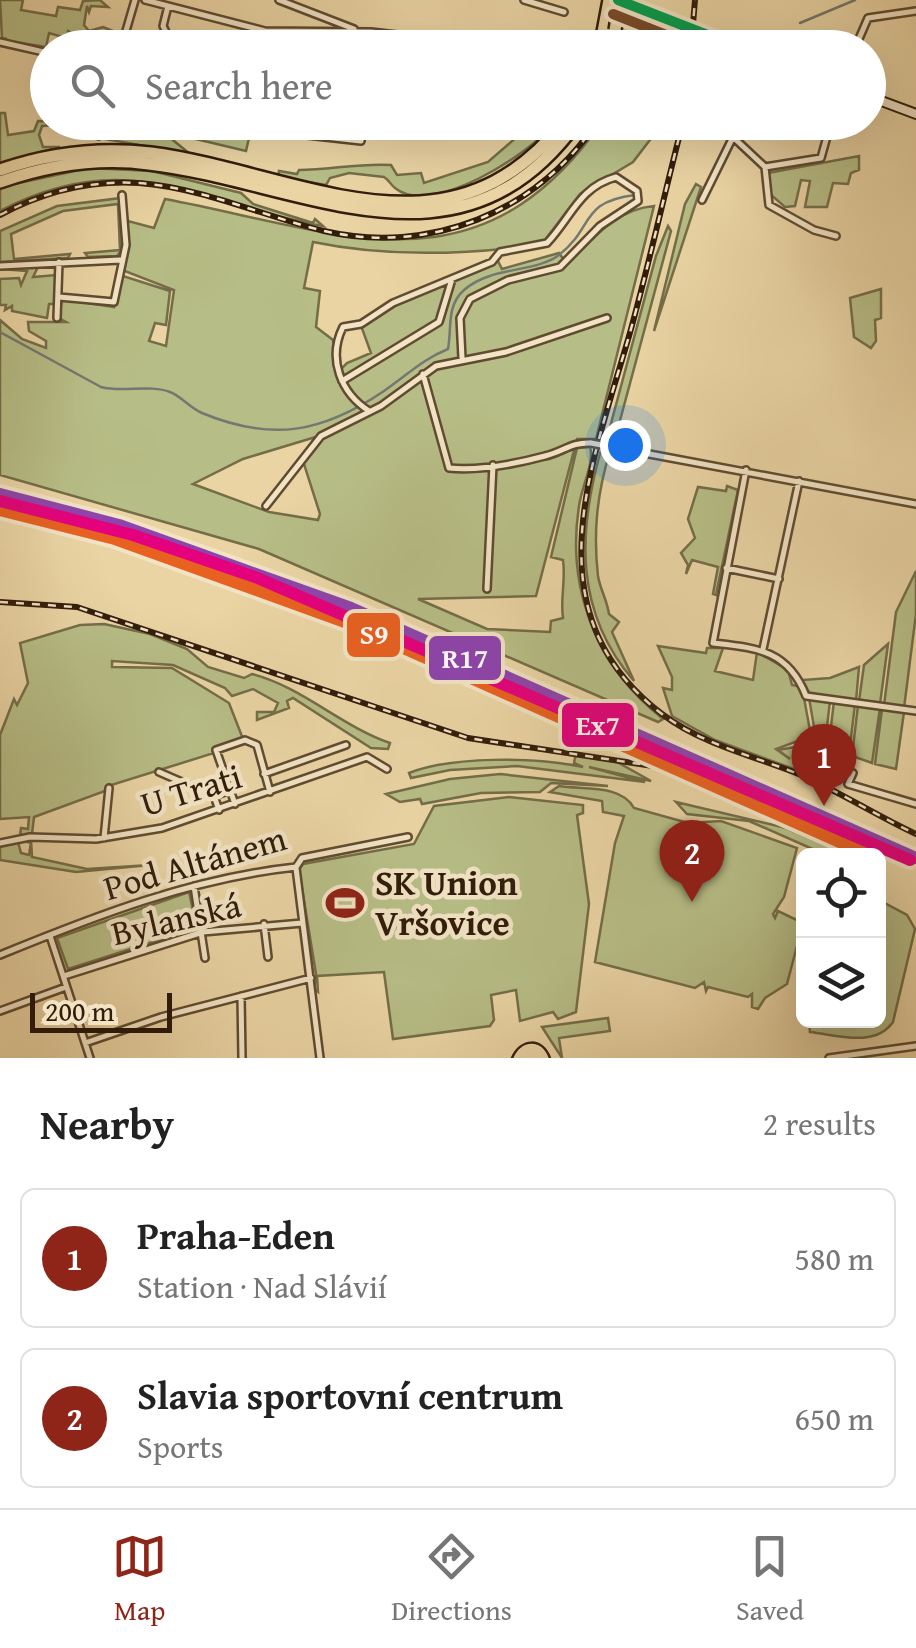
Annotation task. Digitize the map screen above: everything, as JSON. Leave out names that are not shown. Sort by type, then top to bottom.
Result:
[{"type":"highway","points":[[609,0],[610,28]]},
{"type":"highway","points":[[610,28],[619,0]]},
{"type":"highway","points":[[0,170],[66,154],[139,152],[352,200],[413,204],[457,196],[496,180],[532,156],[547,140]]},
{"type":"highway","points":[[0,182],[70,164],[130,162],[186,170],[348,210],[419,214],[462,206],[502,189],[561,140]]},
{"type":"street","points":[[126,30],[134,0]]},
{"type":"street","points":[[145,0],[250,28],[274,30]]},
{"type":"street","points":[[279,0],[354,30]]},
{"type":"street","points":[[524,0],[564,12]]},
{"type":"street","points":[[619,0],[695,30]]},
{"type":"street","points":[[165,30],[168,6]]},
{"type":"street","points":[[862,30],[868,18],[916,11]]},
{"type":"street","points":[[0,42],[30,48]]},
{"type":"street","points":[[886,103],[916,114]]},
{"type":"street","points":[[702,200],[732,140]]},
{"type":"street","points":[[737,140],[765,167],[769,205],[814,230],[836,236]]},
{"type":"street","points":[[765,167],[821,158],[826,140]]},
{"type":"street","points":[[369,411],[342,381],[337,346],[343,327],[361,324],[394,302],[492,262],[500,252],[547,243],[578,198],[616,177],[642,196],[600,226],[560,267],[508,280],[470,299],[460,318],[462,358]]},
{"type":"street","points":[[59,297],[110,304],[126,240],[122,195]]},
{"type":"street","points":[[0,266],[120,260]]},
{"type":"street","points":[[56,318],[59,262]]},
{"type":"street","points":[[342,381],[439,322],[452,278]]},
{"type":"street","points":[[266,506],[321,436],[369,411],[423,374],[462,358],[506,352],[607,318]]},
{"type":"street","points":[[423,374],[449,468],[493,466],[544,457],[576,442],[590,443],[916,504]]},
{"type":"street","points":[[487,589],[493,466]]},
{"type":"street","points":[[746,470],[713,643],[763,649],[798,675],[806,696],[916,711]]},
{"type":"street","points":[[763,649],[800,480]]},
{"type":"street","points":[[726,568],[779,579]]},
{"type":"street","points":[[235,804],[216,750],[245,740],[257,745],[270,792]]},
{"type":"street","points":[[264,774],[346,745]]},
{"type":"street","name":"U Trati","points":[[0,843],[30,838],[104,838],[162,828],[367,756],[387,769]]},
{"type":"street","points":[[159,772],[214,796],[230,790]]},
{"type":"street","points":[[853,772],[848,784],[916,804]]},
{"type":"street","points":[[104,838],[109,788]]},
{"type":"street","points":[[214,796],[218,810]]},
{"type":"street","name":"Pod Altánem","points":[[0,956],[194,886],[296,867],[302,858],[408,836]]},
{"type":"street","points":[[296,867],[320,1058]]},
{"type":"street","points":[[194,886],[206,958]]},
{"type":"street","name":"Bylanská","points":[[64,976],[203,932],[302,923]]},
{"type":"street","points":[[264,924],[268,957]]},
{"type":"street","points":[[50,936],[90,1058]]},
{"type":"street","points":[[85,1043],[310,978]]},
{"type":"street","points":[[0,1011],[66,987]]},
{"type":"street","points":[[42,995],[56,996],[70,1004]]},
{"type":"street","points":[[241,995],[242,1058]]},
{"type":"street","points":[[829,1058],[916,1046]]},
{"type":"green space","points":[[0,0],[23,0],[21,10],[56,16],[58,7],[80,10],[83,1],[100,0],[108,7],[91,6],[89,12],[87,6],[84,25],[88,30],[30,30],[30,44],[2,38]]},
{"type":"green space","points":[[0,113],[5,113],[8,135],[30,132],[30,140],[41,140],[43,147],[60,147],[0,163]]},
{"type":"green space","points":[[111,140],[173,140],[190,154]]},
{"type":"green space","points":[[200,140],[249,140],[246,151]]},
{"type":"green space","points":[[513,140],[537,140],[480,178],[432,195],[411,195],[395,188],[384,177],[349,173],[330,178],[326,185],[278,177],[279,171],[297,174],[299,170],[391,165],[397,175],[421,173],[424,183],[488,162]]},
{"type":"green space","points":[[586,140],[650,140],[633,162],[580,194],[545,240],[536,245],[424,253],[313,242],[304,288],[320,291],[316,327],[333,340],[337,373],[347,363],[371,353],[360,323],[393,301],[497,259],[502,269],[559,253],[567,264],[617,219],[654,206],[596,439],[577,439],[536,596],[418,599],[487,629],[550,632],[551,621],[563,618],[564,575],[563,560],[551,557],[577,448],[590,447],[576,537],[582,596],[604,651],[620,675],[663,719],[658,722],[259,549],[0,475],[0,320],[22,339],[46,348],[46,341],[29,331],[28,322],[66,322],[59,318],[62,299],[114,307],[123,276],[170,291],[166,325],[155,323],[149,341],[166,346],[174,290],[122,270],[128,221],[154,228],[165,199],[346,236],[401,239],[454,233],[505,214],[554,178]],"holes":[[[319,436],[303,461],[320,514],[318,520],[269,512],[193,484],[243,459]]]},
{"type":"green space","points":[[859,156],[859,170],[851,173],[848,184],[833,183],[827,207],[805,207],[810,181],[801,180],[795,206],[785,207],[770,194],[768,173]]},
{"type":"green space","points":[[89,168],[152,171],[241,193],[253,204],[313,223],[315,219],[323,226],[164,185],[127,180],[88,182],[46,191],[0,211],[0,187]]},
{"type":"green space","points":[[696,184],[701,187],[654,331],[685,204]]},
{"type":"green space","points":[[121,198],[125,236],[124,244],[117,256],[88,257],[85,253],[120,250],[118,204],[63,211],[11,234],[14,259],[70,254],[68,258],[0,262],[0,231],[57,206]]},
{"type":"green space","points":[[668,226],[671,231],[615,439],[606,442],[656,256]]},
{"type":"green space","points":[[38,267],[33,277],[56,275],[55,304],[49,304],[47,318],[12,311],[12,306],[5,310],[6,305],[0,305],[0,279],[19,278],[21,285],[27,271],[0,269]]},
{"type":"green space","points":[[881,289],[881,318],[875,320],[876,341],[871,348],[854,337],[850,298]]},
{"type":"green space","points":[[601,450],[610,451],[597,513],[598,576],[609,614],[619,622],[612,632],[634,681],[614,655],[600,627],[586,570],[588,511]]},
{"type":"green space","points":[[727,486],[738,490],[716,595],[713,594],[718,567],[692,560],[686,574],[688,565],[681,553],[695,538],[688,519],[698,487],[726,491]]},
{"type":"green space","points":[[916,571],[916,614],[904,708],[884,705],[896,612]]},
{"type":"green space","points":[[104,624],[150,634],[187,649],[208,667],[244,678],[252,674],[270,680],[390,743],[388,749],[371,748],[293,698],[287,701],[289,708],[257,720],[257,712],[274,712],[278,703],[253,689],[232,696],[225,688],[173,665],[112,661],[112,667],[172,668],[229,703],[243,739],[213,748],[214,753],[108,786],[105,791],[34,817],[32,834],[20,836],[21,828],[28,829],[29,817],[0,819],[0,735],[14,699],[17,705],[28,683],[20,643],[80,625]]},
{"type":"green space","points":[[888,644],[880,704],[859,701],[864,665]]},
{"type":"green space","points":[[658,646],[706,653],[707,648],[723,648],[715,671],[753,680],[757,652],[788,670],[792,685],[802,687],[811,736],[776,749],[790,759],[778,750],[812,744],[816,738],[809,698],[830,701],[823,761],[805,767],[821,779],[715,740],[672,716],[663,688],[672,690],[672,677]]},
{"type":"green space","points":[[859,667],[856,701],[810,694],[802,680],[830,678]]},
{"type":"green space","points":[[834,701],[855,704],[849,755],[827,760]]},
{"type":"green space","points":[[858,705],[880,708],[872,763],[852,756]]},
{"type":"green space","points":[[882,709],[904,712],[896,769],[875,764]]},
{"type":"green space","points":[[576,753],[617,762],[651,781],[589,767],[645,782],[517,766],[450,770],[411,778],[409,773],[448,763],[495,760],[583,767],[574,763]]},
{"type":"green space","points":[[500,774],[608,786],[551,783],[540,792],[481,793],[422,804],[420,799],[400,802],[386,794],[450,779]]},
{"type":"green space","points":[[559,786],[611,792],[628,800],[634,808],[688,823],[721,821],[797,848],[784,897],[773,914],[775,918],[778,911],[796,920],[796,950],[787,984],[765,998],[758,1009],[752,1007],[752,994],[748,997],[708,987],[706,991],[704,982],[695,988],[595,962],[615,843],[624,816],[603,812],[602,801],[550,792]]},
{"type":"green space","points":[[509,797],[583,805],[583,813],[577,815],[589,904],[576,1012],[558,1019],[553,1012],[520,1021],[516,990],[491,995],[494,1020],[490,1026],[393,1039],[384,972],[317,976],[318,992],[314,989],[316,974],[299,870],[303,864],[414,844],[434,806]]},
{"type":"green space","points":[[676,802],[786,828],[832,848],[810,848],[749,821],[687,814]]},
{"type":"green space","points":[[31,840],[32,857],[87,869],[150,865],[76,872],[0,860],[0,845],[18,842],[21,853],[29,855],[31,843],[24,841]]},
{"type":"green space","points":[[189,892],[197,928],[68,969],[57,938]]},
{"type":"green space","points":[[886,904],[907,915],[915,929],[893,1022],[885,1030],[876,1035],[866,1037],[810,1032],[810,1028],[886,1028]]},
{"type":"green space","points":[[608,1018],[610,1031],[559,1038],[562,1058],[542,1027]]},
{"type":"waterway","points":[[800,23],[855,0]]},
{"type":"waterway","points":[[0,332],[101,387],[162,390],[227,422],[251,428],[296,429],[361,405],[448,349],[452,310],[464,290],[487,277],[549,261],[570,245],[605,203],[635,195]]},
{"type":"tram line","points":[[512,1058],[521,1047],[531,1043],[542,1046],[550,1058]]},
{"type":"railway","points":[[632,30],[637,0]]},
{"type":"railway","points":[[692,30],[695,0]]},
{"type":"railway","points":[[0,215],[67,189],[139,183],[210,196],[324,231],[363,237],[403,237],[477,220],[512,203],[544,181],[583,140]]},
{"type":"railway","points":[[679,140],[589,482],[582,532],[583,582],[595,629],[620,673],[678,725],[801,775],[916,834]]},
{"type":"railway","points":[[0,602],[77,607],[468,738],[699,773],[756,789]]},
{"type":"transit line","points":[[618,0],[695,30]]},
{"type":"transit line","points":[[613,14],[653,30]]},
{"type":"transit line","name":"R17","points":[[0,494],[119,525],[351,608],[916,858]]},
{"type":"transit line","name":"Ex7","points":[[0,501],[133,535],[255,577],[910,860]]},
{"type":"transit line","name":"S9","points":[[0,510],[115,539],[345,622],[853,848]]},
{"type":"place","name":"Praha-Eden","points":[[824,806]]},
{"type":"place","name":"Slavia sportovní centrum","points":[[692,902]]},
{"type":"place","name":"SK Union Vršovice","points":[[345,903]]}]
